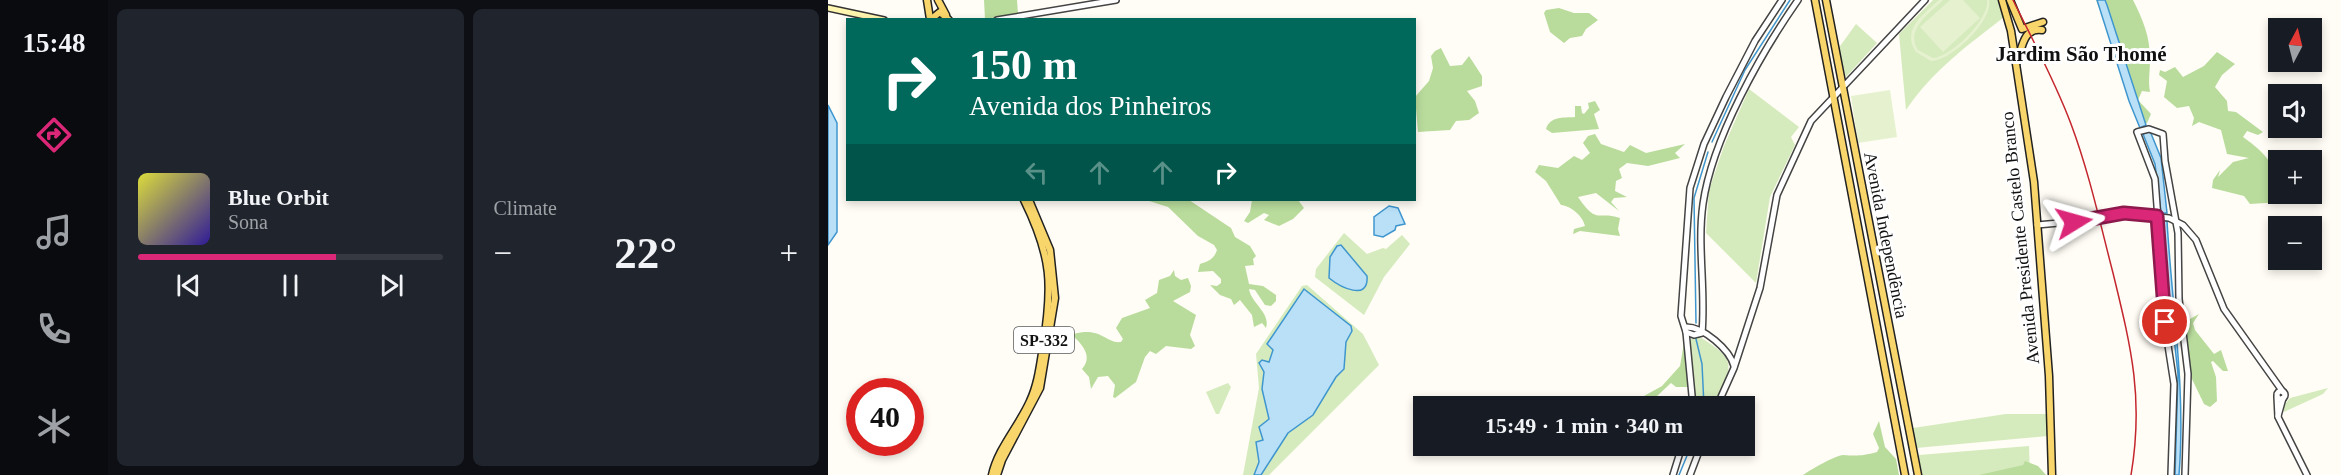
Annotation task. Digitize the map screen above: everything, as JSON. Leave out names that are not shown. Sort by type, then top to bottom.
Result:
[{"type":"main road","points":[[927,0],[930,18]]},
{"type":"main road","points":[[938,0],[948,17]]},
{"type":"main road","name":"Avenida Independência","points":[[1815,0],[1831,97],[1905,475]]},
{"type":"main road","name":"Avenida Independência","points":[[1826,0],[1918,475]]},
{"type":"main road","name":"Avenida Presidente Castelo Branco","points":[[2002,0],[2009,20],[2017,62],[2037,225],[2049,376],[2052,475]]},
{"type":"main road","points":[[2010,0],[2022,29],[2043,22]]},
{"type":"main road","points":[[828,8],[875,18]]},
{"type":"main road","points":[[931,18],[937,13],[948,17]]},
{"type":"main road","points":[[1819,24],[1827,22],[1833,36]]},
{"type":"main road","points":[[2017,62],[2028,34],[2033,30],[2042,30]]},
{"type":"main road","points":[[1828,75],[1832,78],[1838,76],[1838,67]]},
{"type":"main road","points":[[1842,152],[1845,156],[1850,156],[1854,149]]},
{"type":"main road","points":[[1844,164],[1849,160],[1857,163]]},
{"type":"main road","name":"SP-332","points":[[993,475],[998,457],[1030,401],[1036,384],[1050,304],[1050,272],[1046,252],[1024,201]]},
{"type":"main road","name":"SP-332","points":[[997,475],[1002,460],[1040,388],[1055,298],[1050,250],[1029,201]]},
{"type":"street","points":[[1008,18],[1116,0]]},
{"type":"street","points":[[1692,396],[1685,329],[1681,316],[1687,244],[1687,201],[1704,144],[1755,41],[1782,0]]},
{"type":"street","points":[[1702,333],[1702,216],[1706,191],[1719,149],[1751,76],[1798,0]]},
{"type":"street","points":[[1721,396],[1740,351],[1762,280],[1778,195],[1810,121],[1925,0]]},
{"type":"street","points":[[2171,475],[2174,384],[2167,339],[2159,216],[2153,171],[2140,132],[2149,129],[2163,134],[2172,219],[2188,394],[2185,475]]},
{"type":"street","points":[[2037,225],[2092,220],[2124,213],[2172,219],[2192,233],[2224,309],[2276,380],[2280,395],[2278,416],[2307,475]]},
{"type":"street","points":[[1685,329],[1702,333],[1729,353],[1734,368]]},
{"type":"street","points":[[1729,353],[1740,351]]},
{"type":"street","points":[[1673,475],[1679,456]]},
{"type":"street","points":[[1690,475],[1697,456]]},
{"type":"green space","points":[[984,0],[1017,0],[1018,14],[985,18]]},
{"type":"green space","points":[[1933,0],[1998,0],[2004,17],[1939,71],[1906,110],[1899,34]]},
{"type":"green space","points":[[1939,0],[1943,0],[1920,22],[1914,35],[1918,50],[1933,58],[1949,51],[1968,36],[1982,17],[1987,0],[1989,0],[1988,9],[1978,29],[1949,54],[1931,61],[1916,52],[1911,36],[1916,23]]},
{"type":"green space","points":[[1950,0],[1963,0],[1980,18],[1943,52],[1920,27]]},
{"type":"green space","points":[[2096,0],[2133,0],[2143,21],[2150,51],[2150,92],[2142,91],[2138,100],[2151,114],[2147,123],[2144,123]]},
{"type":"green space","points":[[1559,8],[1574,13],[1589,13],[1598,20],[1586,29],[1582,36],[1570,38],[1564,43],[1550,32],[1544,13],[1546,10]]},
{"type":"green space","points":[[1856,24],[1877,43],[1846,77],[1838,49]]},
{"type":"green space","points":[[1441,48],[1450,66],[1462,65],[1469,56],[1482,76],[1482,86],[1467,91],[1475,101],[1479,113],[1469,120],[1456,121],[1450,130],[1418,132],[1416,96],[1429,81],[1433,68],[1431,56]]},
{"type":"green space","points":[[2217,52],[2235,64],[2222,75],[2215,87],[2227,101],[2228,111],[2236,112],[2263,132],[2258,135],[2247,131],[2243,137],[2268,160],[2268,203],[2250,204],[2244,196],[2212,188],[2213,180],[2220,170],[2218,177],[2233,162],[2249,158],[2227,154],[2221,130],[2199,122],[2192,126],[2194,118],[2189,106],[2177,108],[2164,97],[2167,81],[2159,75],[2160,70],[2165,72],[2175,67],[2183,77],[2204,66]]},
{"type":"green space","points":[[1749,89],[1799,127],[1791,137],[1795,145],[1770,197],[1756,283],[1706,233],[1709,190],[1724,146]]},
{"type":"green space","points":[[1890,90],[1897,137],[1858,143],[1851,96]]},
{"type":"green space","points":[[1595,101],[1600,110],[1594,114],[1599,129],[1552,133],[1546,129],[1554,120],[1575,117],[1575,106],[1581,106],[1584,114],[1589,108],[1588,103]]},
{"type":"green space","points":[[1595,134],[1601,144],[1624,152],[1630,145],[1646,153],[1685,144],[1675,153],[1680,158],[1648,166],[1627,163],[1619,169],[1622,178],[1616,181],[1615,191],[1627,197],[1614,198],[1611,202],[1619,211],[1596,193],[1578,197],[1594,214],[1620,218],[1618,229],[1620,236],[1580,231],[1573,234],[1574,229],[1585,226],[1582,219],[1572,209],[1561,205],[1546,181],[1535,172],[1539,165],[1558,168],[1574,156],[1582,160],[1590,153],[1583,143],[1588,136]]},
{"type":"green space","points":[[1149,201],[1190,201],[1231,228],[1235,237],[1250,246],[1256,256],[1253,259],[1254,265],[1245,266],[1249,284],[1263,286],[1276,295],[1276,301],[1271,306],[1265,305],[1255,290],[1249,289],[1266,318],[1266,328],[1262,323],[1254,327],[1252,315],[1240,300],[1234,305],[1231,299],[1220,295],[1210,285],[1217,286],[1221,283],[1221,279],[1213,271],[1198,272],[1200,264],[1209,261],[1217,250],[1214,245],[1198,236],[1168,207]]},
{"type":"green space","points":[[1252,201],[1299,201],[1304,208],[1293,219],[1279,226],[1264,220],[1269,215],[1264,213],[1248,223],[1244,221],[1250,212]]},
{"type":"green space","points":[[1344,233],[1367,254],[1386,249],[1402,235],[1410,244],[1384,277],[1364,315],[1315,277],[1316,269]]},
{"type":"green space","points":[[1174,270],[1175,276],[1181,280],[1188,278],[1191,286],[1190,292],[1173,301],[1196,315],[1190,335],[1195,346],[1191,349],[1166,346],[1156,354],[1150,351],[1145,357],[1136,382],[1115,398],[1113,397],[1115,385],[1108,376],[1098,377],[1091,389],[1089,377],[1082,369],[1087,356],[1073,336],[1074,334],[1091,332],[1121,342],[1123,339],[1116,328],[1122,318],[1150,308],[1145,300],[1157,293],[1159,280],[1170,276]]},
{"type":"green space","points":[[1307,285],[1363,334],[1379,365],[1269,475],[1243,475],[1259,388],[1256,354],[1302,286]]},
{"type":"green space","points":[[2199,314],[2193,323],[2195,330],[2214,354],[2221,350],[2228,371],[2223,371],[2213,361],[2211,362],[2216,377],[2217,401],[2210,407],[2204,404],[2191,377],[2183,318],[2188,320]]},
{"type":"green space","points":[[1698,336],[1721,352],[1726,359],[1728,373],[1718,396],[1695,396],[1689,340]]},
{"type":"green space","points":[[1684,343],[1689,387],[1676,387],[1671,383],[1657,396],[1644,396],[1662,386],[1680,366]]},
{"type":"green space","points":[[1228,383],[1231,387],[1219,414],[1216,414],[1206,392]]},
{"type":"green space","points":[[2328,388],[2323,394],[2284,412],[2284,405],[2290,398]]},
{"type":"green space","points":[[2006,414],[2046,414],[2048,436],[1916,448],[1913,428]]},
{"type":"green space","points":[[1879,421],[1885,447],[1896,459],[1899,475],[1803,475],[1843,455],[1877,452],[1879,448],[1873,434]]},
{"type":"green space","points":[[2029,446],[2030,475],[1920,475],[1919,455]]},
{"type":"green space","points":[[2025,461],[2038,466],[2046,475],[1979,475],[2023,465]]},
{"type":"water","points":[[2097,0],[2105,0],[2107,5],[2146,125],[2140,128],[2129,101]]},
{"type":"water","points":[[828,105],[837,123],[837,232],[828,245]]},
{"type":"water","points":[[2150,131],[2161,158],[2167,213],[2161,213],[2155,164],[2143,134]]},
{"type":"water","points":[[1389,206],[1398,208],[1405,224],[1396,226],[1395,230],[1383,237],[1374,235],[1374,217]]},
{"type":"water","points":[[2161,220],[2167,221],[2178,348],[2181,411],[2179,475],[2175,475],[2178,374]]},
{"type":"water","points":[[1341,245],[1367,276],[1363,289],[1346,288],[1329,278],[1330,257],[1337,246]]},
{"type":"water","points":[[1304,289],[1351,326],[1352,331],[1346,342],[1344,369],[1336,377],[1313,415],[1288,433],[1261,475],[1254,475],[1259,462],[1256,442],[1263,440],[1259,427],[1269,419],[1262,389],[1264,372],[1259,363],[1262,360],[1269,362],[1273,350],[1267,344]]},
{"type":"waterway","points":[[1712,142],[1745,70],[1790,0]]},
{"type":"waterway","points":[[1696,323],[1694,198],[1708,152]]},
{"type":"waterway","points":[[1696,339],[1702,364],[1704,396]]},
{"type":"waterway","points":[[1679,475],[1687,456]]},
{"type":"railway","points":[[2013,0],[2071,124],[2089,179],[2113,273],[2134,373],[2136,421],[2131,475]]},
{"type":"district","name":"Jardim São Thomé","points":[[2081,54]]},
{"type":"route","points":[[2074,222],[2124,213],[2157,216],[2165,322]]}]
